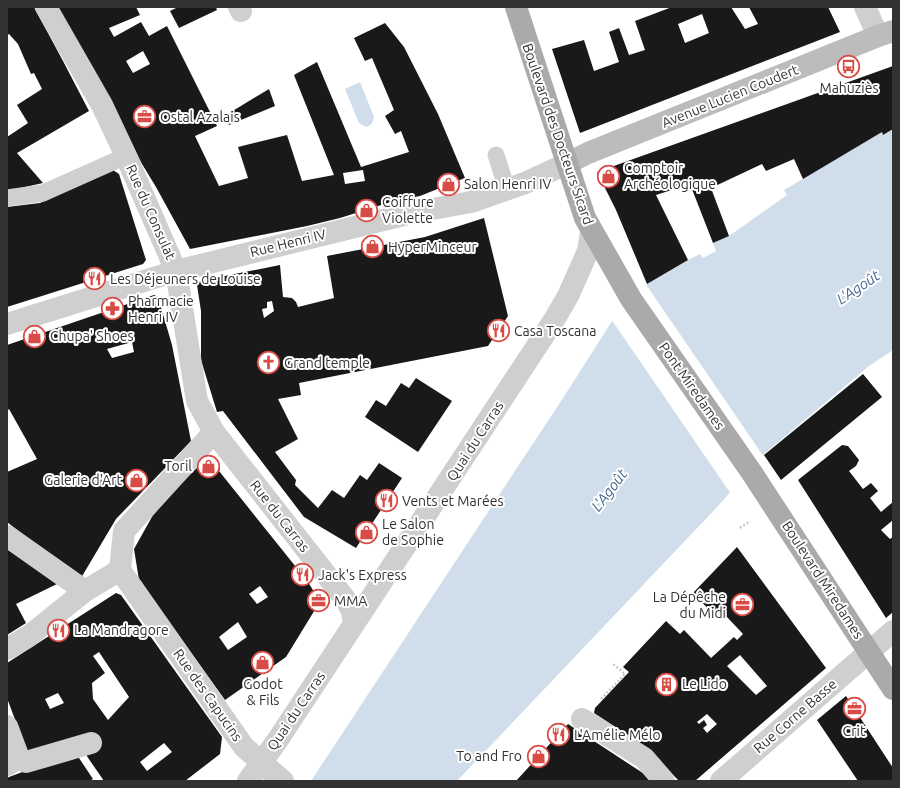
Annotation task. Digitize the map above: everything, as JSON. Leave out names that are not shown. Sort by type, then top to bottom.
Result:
[{"type":"main road","name":"Boulevard des Docteurs Sicard","points":[[516,7],[585,218],[631,299]]},
{"type":"main road","name":"Avenue Lucien Coudert","points":[[568,163],[588,153],[886,34]]},
{"type":"main road","name":"Pont Miredames","points":[[631,299],[752,472]]},
{"type":"main road","name":"Boulevard Miredames","points":[[752,472],[893,689]]},
{"type":"street","name":"Rue du Consulat","points":[[46,7],[102,105],[176,271],[197,401],[214,432]]},
{"type":"street","points":[[865,7],[886,34]]},
{"type":"street","name":"Rue Henri IV","points":[[7,324],[176,271],[416,212],[471,202],[525,183],[568,163]]},
{"type":"street","name":"Quai du Carras","points":[[248,781],[277,741],[554,320],[568,296],[586,258],[592,232]]},
{"type":"street","points":[[7,648],[29,636],[85,591],[120,570],[124,531],[214,432]]},
{"type":"street","name":"Rue du Carras","points":[[214,432],[346,600],[352,611],[354,623]]},
{"type":"street","points":[[7,536],[85,591]]},
{"type":"street","name":"Rue des Capucins","points":[[120,570],[244,746],[283,781]]},
{"type":"street","name":"Rue Corne Basse","points":[[721,781],[893,631]]},
{"type":"street","points":[[582,720],[644,758],[664,781]]},
{"type":"street","points":[[7,726],[13,762],[26,762],[91,743]]},
{"type":"lane","points":[[496,155],[507,189]]},
{"type":"lane","points":[[7,198],[43,193],[126,156]]},
{"type":"path","points":[[582,720],[625,674],[614,664]]},
{"type":"water","points":[[360,82],[374,117],[372,123],[366,127],[359,123],[345,89]]},
{"type":"water","name":"L'Agoût","points":[[893,129],[893,350],[869,366],[764,454],[719,505],[457,781],[311,781],[614,318],[647,284],[700,254],[703,258],[716,251],[713,243],[729,236],[787,195],[784,190],[882,132],[883,135]]},
{"type":"pier","points":[[645,283],[764,457],[731,494],[611,319]]},
{"type":"building","points":[[7,7],[34,7],[89,111],[17,153],[43,183],[7,191],[7,137],[28,123],[17,105],[42,89],[34,73],[31,74],[18,44],[9,34],[7,35]]},
{"type":"building","points":[[55,7],[136,7],[140,15],[109,28],[114,37],[141,22],[149,36],[167,26],[217,126],[195,136],[219,186],[248,178],[238,147],[287,135],[302,181],[334,175],[294,75],[317,62],[361,167],[409,152],[401,131],[395,134],[385,116],[394,110],[372,58],[365,61],[354,38],[385,23],[404,47],[438,114],[465,178],[420,196],[394,201],[340,218],[190,249],[142,164],[103,88]],"holes":[[[143,51],[150,64],[133,73],[126,61]],[[363,170],[365,181],[345,184],[343,173]]]},
{"type":"building","points":[[178,7],[216,7],[217,10],[179,28],[170,11]]},
{"type":"building","points":[[672,7],[731,7],[745,29],[758,24],[749,7],[828,7],[840,32],[580,133],[552,49],[584,40],[594,71],[619,62],[609,32],[619,28],[629,55],[645,50],[635,21]],"holes":[[[702,14],[709,33],[685,43],[678,24]]]},
{"type":"building","points":[[893,66],[893,129],[883,135],[882,132],[803,179],[794,159],[766,171],[762,164],[711,188],[729,236],[713,243],[690,184],[656,195],[688,260],[647,284],[616,210],[597,172]]},
{"type":"building","points":[[269,89],[275,106],[229,125],[226,115]]},
{"type":"building","points":[[113,170],[119,174],[146,260],[143,264],[7,307],[7,207],[40,203]]},
{"type":"building","points":[[484,218],[508,316],[488,346],[299,383],[301,395],[278,399],[298,439],[275,452],[296,480],[295,485],[318,508],[332,490],[344,498],[360,475],[367,480],[379,463],[402,478],[356,548],[304,517],[223,411],[217,412],[201,360],[201,311],[197,285],[200,281],[280,265],[283,297],[292,298],[298,307],[334,298],[327,256],[425,237]],"holes":[[[272,301],[274,311],[264,318],[262,309],[267,308],[267,302]]]},
{"type":"building","points":[[154,295],[158,297],[172,345],[191,441],[116,519],[81,578],[7,522],[7,472],[37,459],[9,409],[7,411],[7,345]],"holes":[[[132,342],[134,352],[112,358],[107,349]]]},
{"type":"building","points":[[863,374],[882,397],[781,480],[764,455]]},
{"type":"building","points":[[416,378],[452,401],[418,452],[365,417],[376,400],[386,406],[401,383],[409,388]]},
{"type":"building","points":[[842,445],[848,446],[859,460],[856,466],[849,471],[863,489],[871,483],[878,491],[870,498],[881,512],[893,502],[893,520],[881,530],[890,539],[893,537],[893,612],[886,618],[798,480]]},
{"type":"building","points":[[199,466],[218,467],[220,470],[219,471],[308,582],[316,595],[317,594],[318,607],[286,657],[225,700],[139,580],[134,549],[153,515],[177,487]],"holes":[[[260,586],[268,597],[257,604],[249,594]],[[238,622],[247,637],[228,650],[219,637]]]},
{"type":"building","points":[[737,547],[826,668],[695,781],[679,781],[646,747],[594,713],[595,708],[629,672],[623,667],[666,621],[680,634],[684,630],[711,658],[734,637],[737,640],[743,634],[727,617],[718,619],[693,593]],"holes":[[[740,655],[767,686],[756,695],[727,666]],[[707,714],[717,724],[707,733],[703,728],[707,725],[704,720],[699,724],[697,722]]]},
{"type":"building","points":[[7,549],[57,584],[16,604],[26,623],[7,635]]},
{"type":"building","points":[[116,593],[121,595],[222,737],[220,754],[185,781],[104,781],[84,752],[27,752],[7,698],[7,663]],"holes":[[[99,652],[129,697],[108,720],[93,699],[92,683],[105,673],[93,656]],[[58,693],[64,703],[50,709],[45,699]],[[164,743],[172,752],[147,771],[140,762]]]},
{"type":"building","points":[[846,696],[893,768],[893,781],[858,781],[817,720]]},
{"type":"building","points":[[568,724],[655,781],[516,781]]},
{"type":"building","points":[[77,755],[93,779],[89,781],[7,781],[7,778],[9,777],[60,758]]},
{"type":"place","name":"Mahuziès","points":[[849,66]]},
{"type":"place","name":"Ostal Azalais","points":[[144,117]]},
{"type":"place","name":"Comptoir Archéologique","points":[[608,176]]},
{"type":"place","name":"Salon Henri IV","points":[[448,184]]},
{"type":"place","name":"Coiffure Violette","points":[[366,210]]},
{"type":"place","name":"HyperMinceur","points":[[372,247]]},
{"type":"place","name":"Les Déjeuners de Louise","points":[[95,279]]},
{"type":"place","name":"Pharmacie Henri IV","points":[[112,309]]},
{"type":"place","name":"Casa Toscana","points":[[498,331]]},
{"type":"place","name":"Chupa' Shoes","points":[[34,336]]},
{"type":"place","name":"Grand temple","points":[[268,363]]},
{"type":"place","name":"Toril","points":[[208,466]]},
{"type":"place","name":"Galerie d'Art","points":[[137,480]]},
{"type":"place","name":"Vents et Marées","points":[[387,501]]},
{"type":"place","name":"Le Salon de Sophie","points":[[366,532]]},
{"type":"place","name":"Jack's Express","points":[[303,575]]},
{"type":"place","name":"MMA","points":[[318,601]]},
{"type":"place","name":"La Dépêche du Midi","points":[[742,605]]},
{"type":"place","name":"La Mandragore","points":[[58,630]]},
{"type":"place","name":"Godot & Fils","points":[[263,662]]},
{"type":"place","name":"Le Lido","points":[[666,684]]},
{"type":"place","name":"Crit","points":[[854,709]]},
{"type":"place","name":"L'Amélie Mélo","points":[[558,735]]},
{"type":"place","name":"To and Fro","points":[[538,756]]}]
